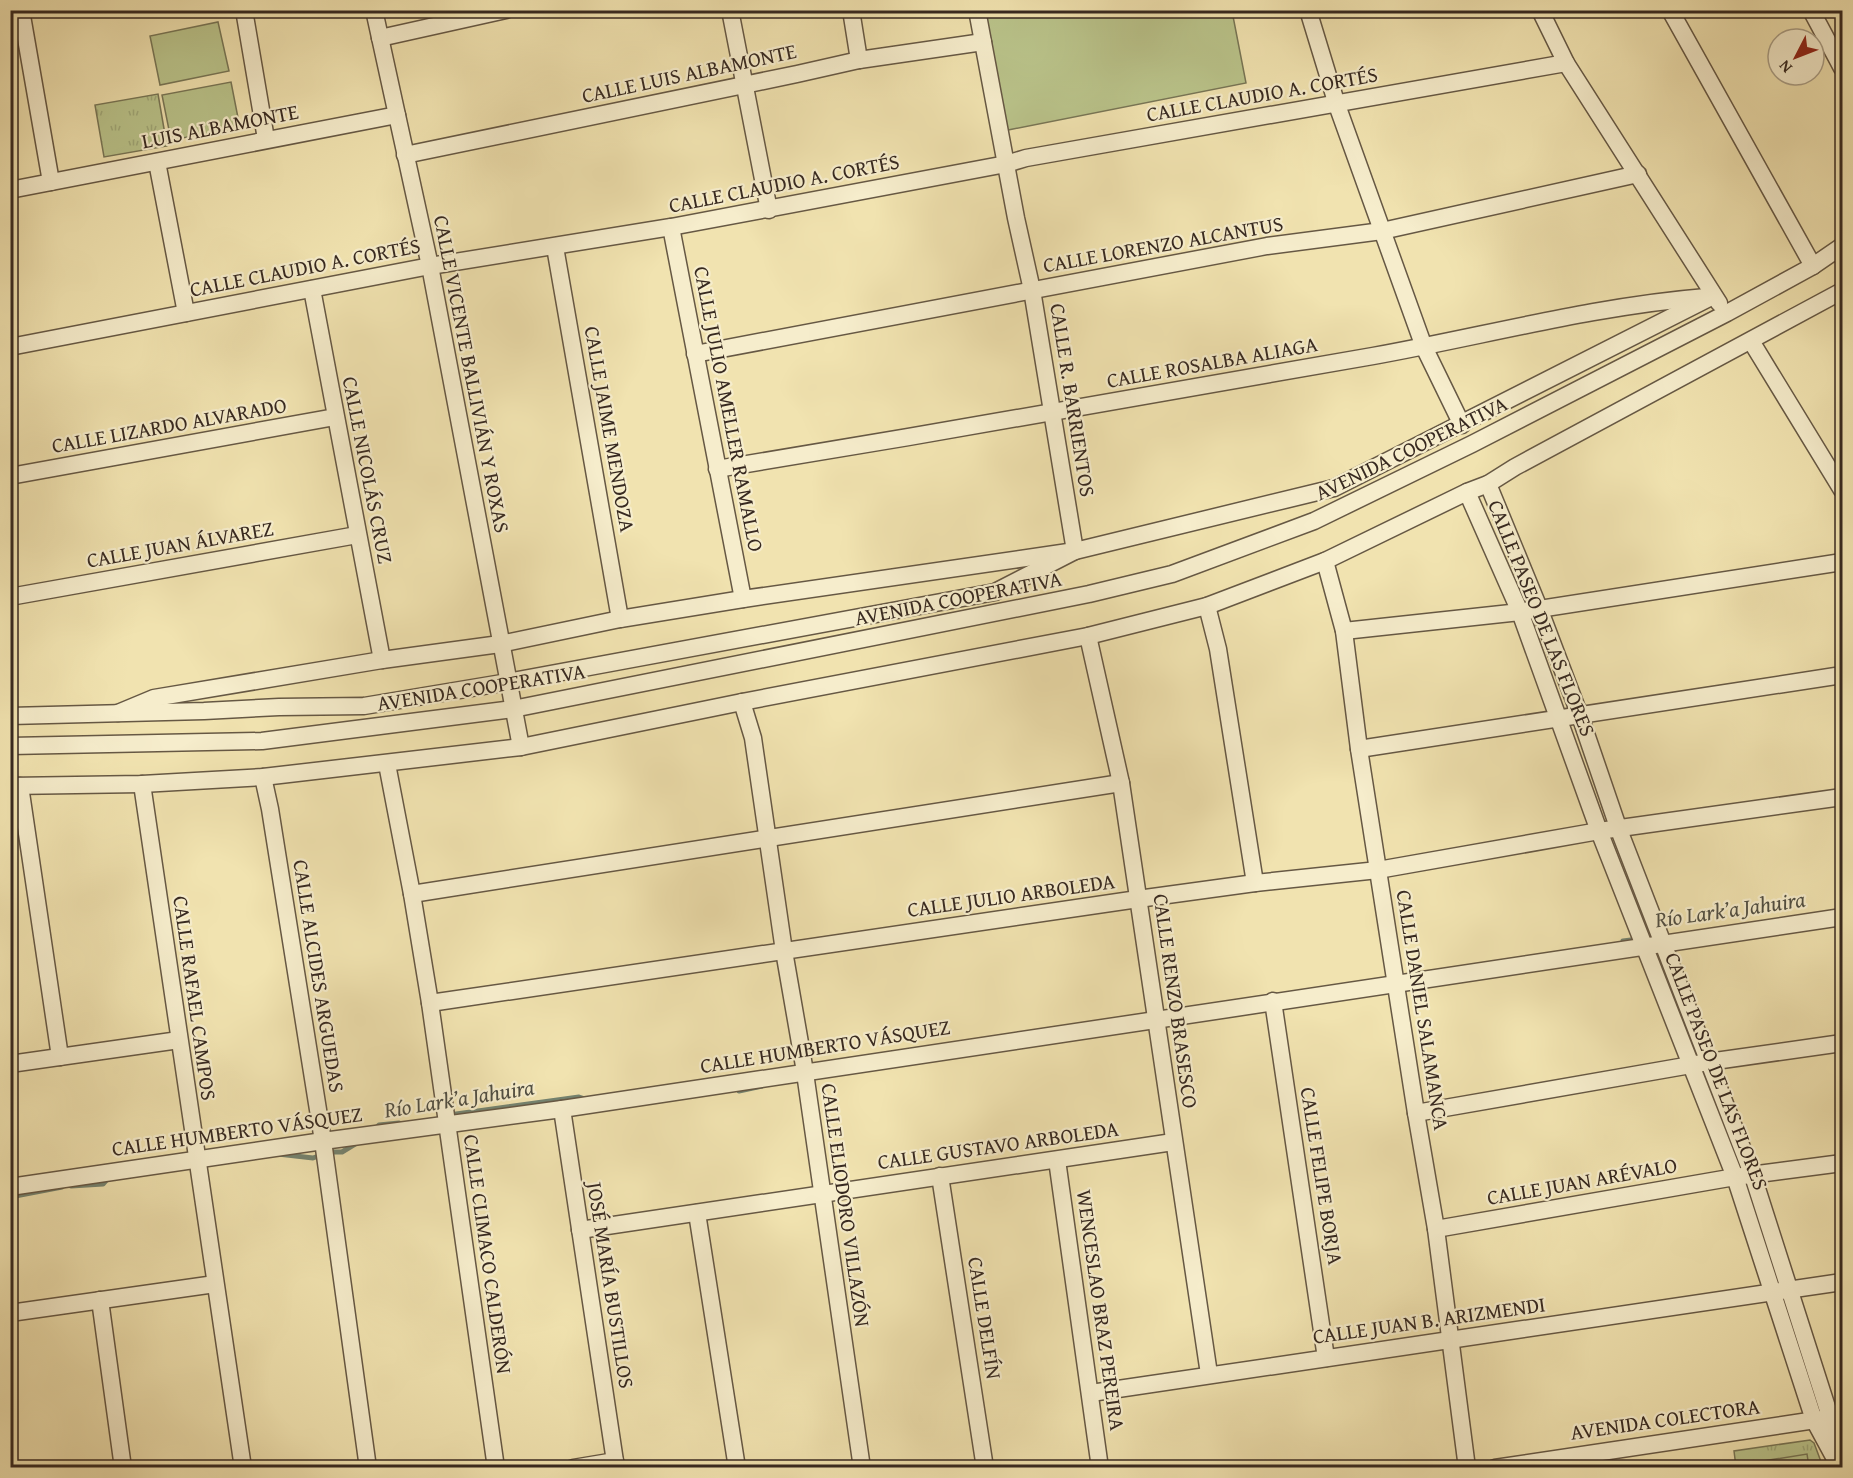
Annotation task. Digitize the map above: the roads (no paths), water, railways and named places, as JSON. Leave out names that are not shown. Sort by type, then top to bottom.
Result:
[{"type":"street","points":[[10,190],[51,182],[21,10]]},
{"type":"street","points":[[244,10],[266,139]]},
{"type":"street","name":"CALLE VICENTE BALLIVIÁN Y ROXAS","points":[[374,10],[430,266],[520,747]]},
{"type":"street","points":[[380,38],[506,10]]},
{"type":"street","points":[[730,10],[769,210]]},
{"type":"street","points":[[851,10],[859,60]]},
{"type":"street","name":"CALLE R. BARRIENTOS","points":[[977,10],[1032,290],[1075,551]]},
{"type":"street","points":[[1308,10],[1337,105],[1424,347],[1462,425]]},
{"type":"street","points":[[1540,10],[1566,63],[1713,296],[1727,313]]},
{"type":"street","points":[[1670,10],[1813,266]]},
{"type":"street","points":[[1811,10],[1842,68]]},
{"type":"street","name":"CALLE LUIS ALBAMONTE","points":[[405,155],[859,60],[983,42]]},
{"type":"street","name":"CALLE CLAUDIO A. CORTÉS","points":[[10,347],[430,266],[769,210],[1006,164],[1026,158],[1566,63]]},
{"type":"street","name":"LUIS ALBAMONTE","points":[[51,182],[397,115]]},
{"type":"street","points":[[156,162],[186,313]]},
{"type":"street","name":"CALLE LORENZO ALCANTUS","points":[[695,354],[1268,246],[1382,231],[1638,174]]},
{"type":"street","name":"CALLE JULIO AMELLER RAMALLO","points":[[671,227],[743,599]]},
{"type":"street","name":"AVENIDA COOPERATIVA","points":[[10,746],[262,741],[513,709],[1035,605],[1173,574],[1314,521],[1472,444],[1727,313],[1813,266],[1842,246]]},
{"type":"street","name":"CALLE JAIME MENDOZA","points":[[555,247],[620,619]]},
{"type":"street","name":"CALLE NICOLÁS CRUZ","points":[[312,289],[382,660]]},
{"type":"street","points":[[60,1057],[15,786],[141,784],[263,777],[520,747],[1089,636],[1207,606],[1325,561],[1488,484],[1515,466],[1751,342],[1842,291]]},
{"type":"street","points":[[118,713],[154,698],[382,660],[500,644],[620,619],[1075,551],[1334,488],[1713,296]]},
{"type":"street","name":"CALLE ROSALBA ALIAGA","points":[[717,469],[1053,414],[1424,347],[1612,308],[1661,300],[1713,296]]},
{"type":"street","points":[[1751,342],[1842,490]]},
{"type":"street","name":"CALLE LIZARDO ALVARADO","points":[[10,476],[335,417]]},
{"type":"street","name":"CALLE PASEO DE LAS FLORES","points":[[1488,484],[1539,608],[1580,716],[1619,830],[1753,1176],[1782,1291]]},
{"type":"street","name":"CALLE PASEO DE LAS FLORES","points":[[1467,492],[1520,612],[1599,831],[1782,1291],[1842,1454]]},
{"type":"street","name":"CALLE JUAN ÁLVAREZ","points":[[10,597],[357,535]]},
{"type":"street","points":[[10,716],[364,706],[508,682],[995,592],[1075,551]]},
{"type":"street","name":"CALLE DANIEL SALAMANCA","points":[[1325,561],[1344,631],[1359,749],[1436,1229],[1467,1467]]},
{"type":"street","points":[[1344,631],[1520,612],[1842,562]]},
{"type":"street","points":[[1207,606],[1218,649],[1255,883]]},
{"type":"street","name":"CALLE RENZO BRASESCO","points":[[1089,636],[1121,783],[1209,1374]]},
{"type":"street","points":[[1359,749],[1842,675]]},
{"type":"street","name":"CALLE ELIODORO VILLAZÓN","points":[[742,702],[752,733],[862,1467]]},
{"type":"street","name":"CALLE CLIMACO CALDERÓN","points":[[387,764],[412,894],[429,1003],[496,1467]]},
{"type":"street","name":"CALLE ALCIDES ARGUEDAS","points":[[263,777],[270,808],[322,1141],[368,1467]]},
{"type":"street","points":[[412,894],[1121,783]]},
{"type":"street","name":"CALLE RAFAEL CAMPOS","points":[[141,784],[243,1467]]},
{"type":"street","points":[[1619,830],[1842,797]]},
{"type":"street","name":"CALLE JULIO ARBOLEDA","points":[[429,1003],[1138,898],[1378,870],[1599,831],[1619,830]]},
{"type":"street","points":[[1663,944],[1842,917]]},
{"type":"street","name":"CALLE HUMBERTO VÁSQUEZ","points":[[10,1187],[322,1141],[562,1109],[1663,944]]},
{"type":"street","name":"CALLE FELIPE BORJA","points":[[1273,1001],[1326,1358]]},
{"type":"street","points":[[10,1064],[179,1040]]},
{"type":"street","points":[[1416,1113],[1708,1062],[1842,1043]]},
{"type":"street","name":"JOSÉ MARÍA BUSTILLOS","points":[[562,1109],[616,1464]]},
{"type":"street","name":"CALLE GUSTAVO ARBOLEDA","points":[[580,1230],[1173,1142]]},
{"type":"street","name":"WENCESLAO BRAZ PEREIRA","points":[[1057,1160],[1100,1467]]},
{"type":"street","points":[[1753,1176],[1842,1163]]},
{"type":"street","name":"CALLE DELFÍN","points":[[940,1176],[985,1467]]},
{"type":"street","name":"CALLE JUAN ARÉVALO","points":[[1436,1229],[1736,1177],[1753,1176]]},
{"type":"street","points":[[697,1212],[737,1467]]},
{"type":"street","name":"CALLE JUAN B. ARIZMENDI","points":[[1091,1392],[1842,1282]]},
{"type":"street","points":[[10,1313],[215,1284]]},
{"type":"street","points":[[100,1300],[123,1467]]},
{"type":"street","name":"CALLE PASEO DE LAS FLORES","points":[[1829,1418],[1840,1467]]},
{"type":"street","name":"AVENIDA COLECTORA","points":[[1495,1467],[1829,1418]]},
{"type":"street","points":[[573,1467],[616,1464]]},
{"type":"waterway","name":"Río Lark’a Jahuira","points":[[1623,941],[1639,939]]},
{"type":"waterway","name":"Río Lark’a Jahuira","points":[[739,1091],[762,1086]]},
{"type":"waterway","name":"Río Lark’a Jahuira","points":[[449,1115],[579,1097],[588,1100]]},
{"type":"waterway","name":"Río Lark’a Jahuira","points":[[374,1130],[379,1125],[399,1123]]},
{"type":"waterway","name":"Río Lark’a Jahuira","points":[[278,1154],[313,1158],[329,1152],[342,1152],[360,1141]]},
{"type":"waterway","name":"Río Lark’a Jahuira","points":[[71,1186],[103,1184],[109,1177]]},
{"type":"waterway","name":"Río Lark’a Jahuira","points":[[10,1197],[62,1187]]}]
